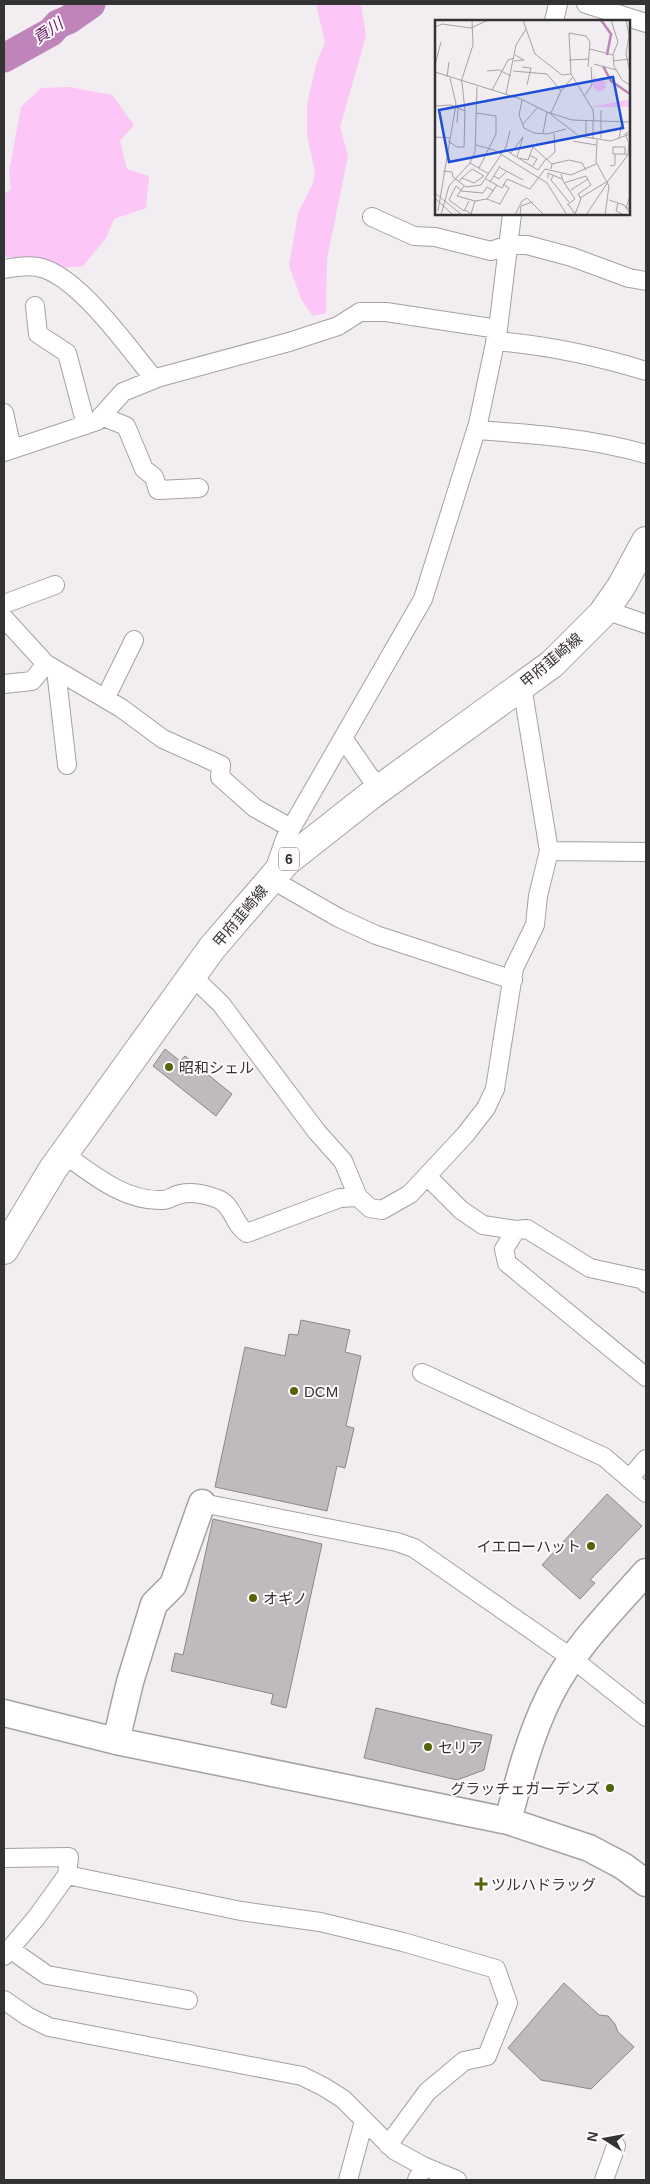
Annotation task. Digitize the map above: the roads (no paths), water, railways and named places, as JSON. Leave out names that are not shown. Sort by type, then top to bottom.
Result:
[{"type":"main road","name":"甲府韮崎線","points":[[4,1250],[64,1154],[212,948],[286,862],[310,841],[552,664],[582,636],[605,610],[621,586],[646,540]]},
{"type":"street","points":[[554,20],[558,4]]},
{"type":"street","points":[[586,4],[646,23]]},
{"type":"street","points":[[512,215],[496,335],[476,430],[423,599],[284,839],[271,879],[339,918],[376,935],[513,980]]},
{"type":"street","points":[[372,217],[414,236],[435,237],[491,251],[508,245],[528,245],[572,257],[629,278],[646,281]]},
{"type":"street","points":[[4,269],[30,265],[46,269],[74,286],[154,379]]},
{"type":"street","points":[[35,306],[38,334],[67,353],[93,421]]},
{"type":"street","points":[[4,413],[8,450],[93,421],[123,392],[154,379],[288,342],[338,326],[360,312],[386,312],[496,335],[524,343],[613,360],[646,371]]},
{"type":"street","points":[[93,421],[126,426],[144,469],[154,477],[158,490],[199,488]]},
{"type":"street","points":[[476,430],[554,436],[624,447],[646,454]]},
{"type":"street","points":[[4,604],[55,585]]},
{"type":"street","points":[[605,610],[646,624]]},
{"type":"street","points":[[4,618],[51,667],[105,699],[163,739],[221,765],[220,778],[255,808],[291,828]]},
{"type":"street","points":[[105,699],[134,640]]},
{"type":"street","points":[[4,684],[32,680],[51,667]]},
{"type":"street","points":[[51,667],[66,765]]},
{"type":"street","points":[[192,976],[221,1004],[317,1132],[343,1161],[358,1197],[370,1208],[382,1210],[410,1194],[466,1135],[486,1108],[495,1089],[514,968],[535,925],[538,896],[549,850],[522,686]]},
{"type":"street","points":[[343,738],[379,790]]},
{"type":"street","points":[[549,850],[646,852]]},
{"type":"street","points":[[64,1154],[110,1186],[147,1199],[164,1200],[181,1194],[193,1193],[219,1199],[228,1206],[241,1229],[247,1233],[340,1198],[358,1197]]},
{"type":"street","points":[[427,1176],[461,1210],[483,1225],[516,1230],[528,1229],[590,1268],[630,1276],[644,1280],[646,1283]]},
{"type":"street","points":[[516,1230],[504,1249],[507,1263],[646,1377]]},
{"type":"street","points":[[422,1373],[604,1457],[646,1493]]},
{"type":"street","points":[[629,1479],[646,1459]]},
{"type":"street","points":[[116,1740],[130,1682],[154,1604],[173,1585],[202,1503],[397,1542],[414,1548],[573,1659],[646,1717]]},
{"type":"street","points":[[508,1821],[520,1772],[535,1729],[551,1693],[573,1659],[607,1615],[646,1572]]},
{"type":"street","points":[[4,1713],[116,1740],[508,1821],[589,1848],[623,1866],[646,1883]]},
{"type":"street","points":[[4,1858],[69,1857],[67,1875],[36,1918],[7,1953],[47,1975],[188,2000]]},
{"type":"street","points":[[67,1875],[241,1911],[320,1922],[403,1942],[496,1969],[508,2002],[487,2056],[464,2061],[427,2092],[388,2145]]},
{"type":"street","points":[[4,2000],[27,2016],[49,2027],[302,2076],[343,2099],[388,2145],[420,2173],[457,2180]]},
{"type":"street","points":[[348,2180],[364,2121]]},
{"type":"street","points":[[604,2180],[616,2146]]},
{"type":"waterway","name":"貢川","points":[[4,58],[51,32],[58,24],[68,20],[91,4]]},
{"type":"place","name":"昭和シェル","points":[[169,1067]]},
{"type":"place","name":"DCM","points":[[294,1391]]},
{"type":"place","name":"イエローハット","points":[[591,1546]]},
{"type":"place","name":"オギノ","points":[[253,1598]]},
{"type":"place","name":"セリア","points":[[428,1747]]},
{"type":"place","name":"グラッチェガーデンズ","points":[[610,1788]]},
{"type":"place","name":"ツルハドラッグ","points":[[481,1884]]}]
